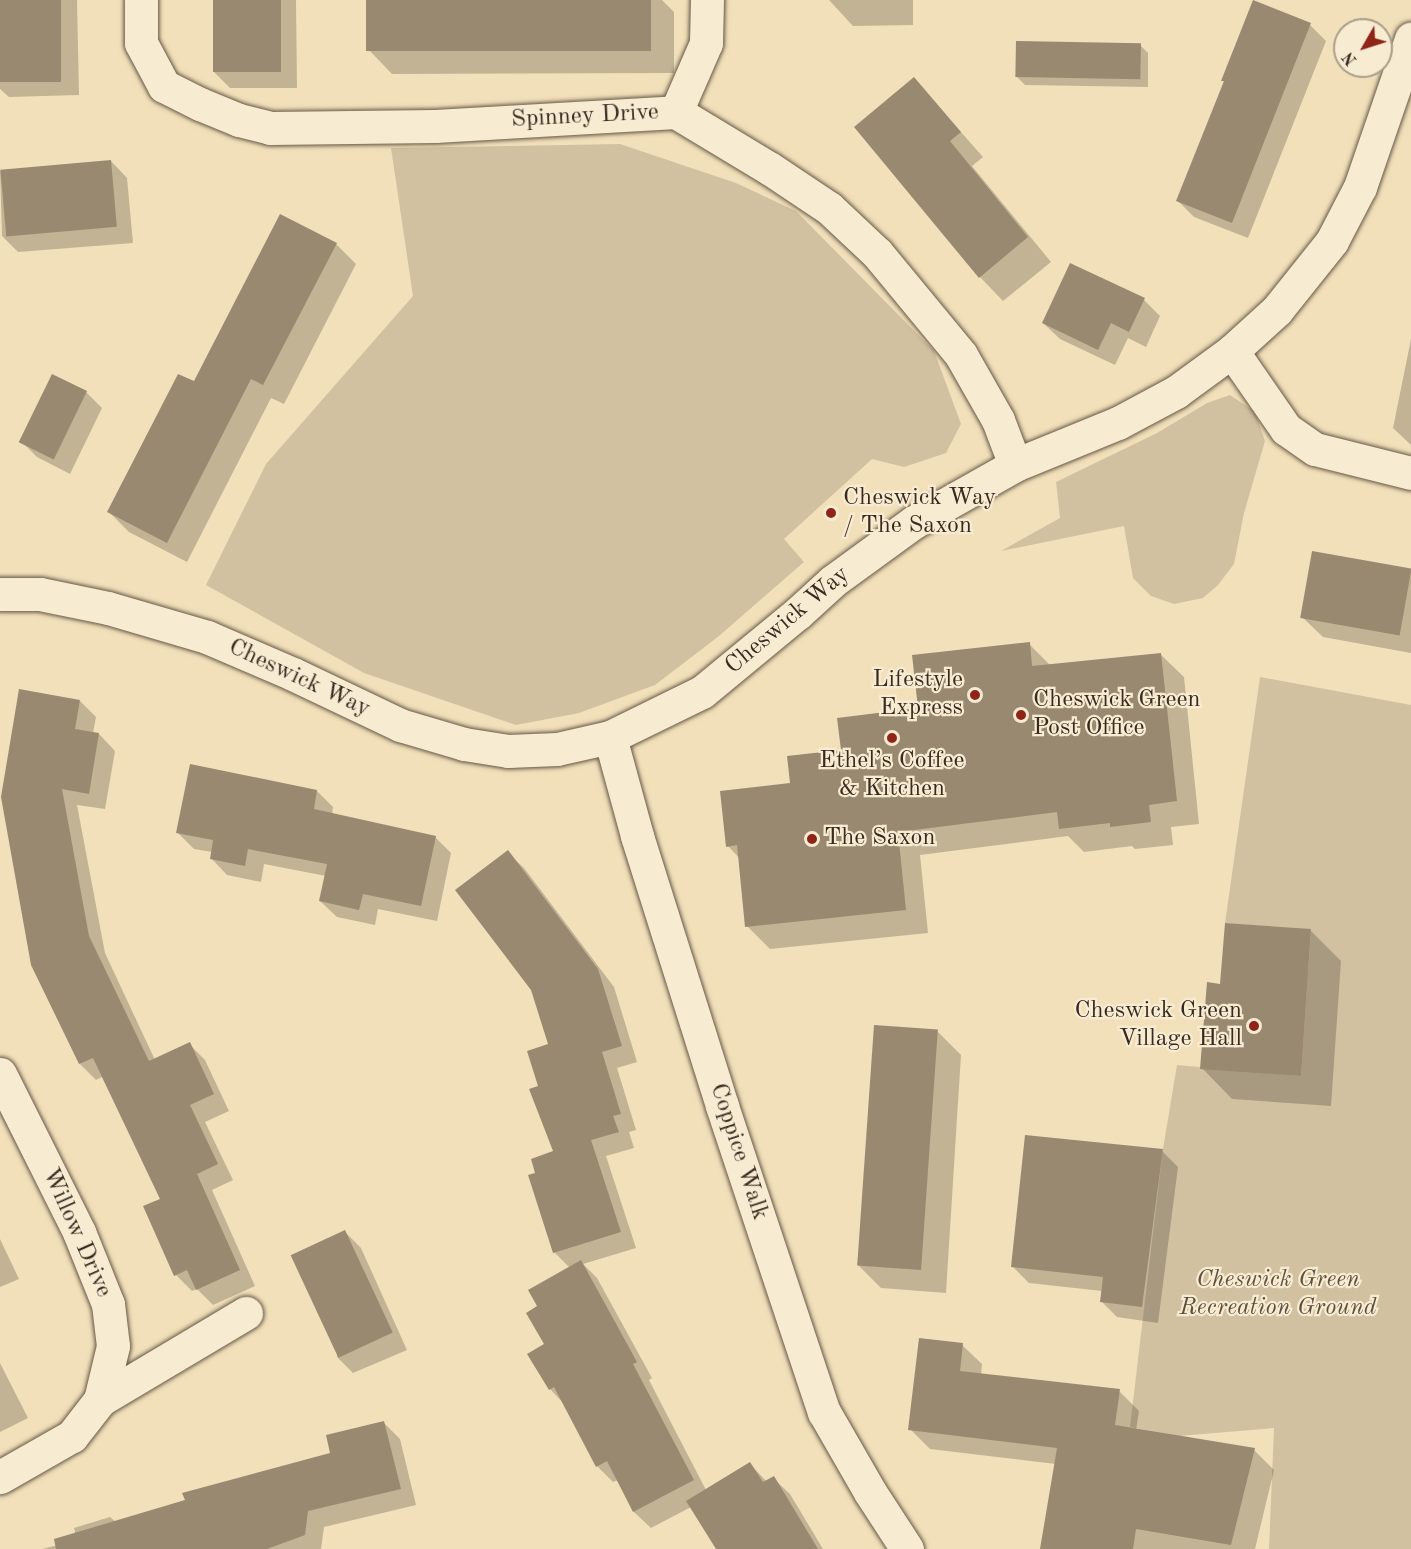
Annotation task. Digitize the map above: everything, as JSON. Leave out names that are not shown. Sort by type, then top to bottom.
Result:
[{"type":"street","name":"Spinney Drive","points":[[141,0],[141,43],[164,86],[200,105],[239,120],[270,128],[435,126],[676,112],[770,168],[829,208],[877,254],[961,355],[998,420],[1015,465]]},
{"type":"street","points":[[676,112],[706,43],[707,0]]},
{"type":"street","name":"Cheswick Way","points":[[0,594],[40,594],[85,603],[207,637],[400,725],[464,744],[508,751],[557,749],[610,737],[702,692],[872,550],[947,502],[1015,465],[1127,418],[1176,392],[1232,351],[1277,310],[1332,241],[1360,187],[1411,39]]},
{"type":"street","points":[[1232,351],[1286,429],[1315,449],[1411,473]]},
{"type":"street","name":"Coppice Walk","points":[[610,737],[641,847],[722,1106],[824,1412],[870,1492],[907,1549]]},
{"type":"street","name":"Willow Drive","points":[[0,1074],[79,1232],[108,1304],[113,1346],[100,1400]]},
{"type":"street","name":"Willow Drive","points":[[0,1477],[72,1436],[100,1400],[246,1313]]},
{"type":"green space","points":[[620,144],[736,183],[796,211],[934,351],[961,424],[946,453],[904,467],[872,459],[784,539],[804,562],[719,636],[655,685],[579,713],[516,725],[364,673],[206,585],[266,464],[413,296],[391,148]]},
{"type":"green space","points":[[1230,395],[1255,412],[1265,441],[1244,513],[1234,564],[1218,585],[1203,598],[1174,604],[1151,596],[1133,578],[1124,526],[1001,551],[1060,518],[1056,482],[1157,433],[1207,403]]},
{"type":"green space","name":"Cheswick Green Recreation Ground","points":[[1260,677],[1411,705],[1411,1549],[1269,1549],[1274,1428],[1179,1436],[1130,1427],[1163,1149],[1177,1065],[1301,1076],[1311,930],[1225,923]]},
{"type":"building","points":[[0,0],[61,0],[61,82],[0,82]]},
{"type":"building","points":[[213,0],[281,0],[281,72],[213,72]]},
{"type":"building","points":[[366,0],[651,0],[651,51],[366,51]]},
{"type":"building","points":[[1253,0],[1311,23],[1232,223],[1176,201],[1224,81],[1221,81]]},
{"type":"building","points":[[1016,41],[1141,43],[1140,79],[1015,77]]},
{"type":"building","points":[[914,77],[961,132],[950,141],[1028,237],[979,278],[854,127]]},
{"type":"building","points":[[111,160],[117,227],[6,236],[0,170]]},
{"type":"building","points":[[280,214],[337,243],[263,385],[251,379],[167,543],[107,512],[178,374],[194,381]]},
{"type":"building","points":[[1070,263],[1145,298],[1129,332],[1111,323],[1098,350],[1042,323]]},
{"type":"building","points":[[52,374],[87,391],[54,459],[19,442]]},
{"type":"building","points":[[1312,551],[1411,568],[1400,636],[1300,618]]},
{"type":"building","points":[[1030,642],[1032,666],[1161,653],[1177,801],[1149,805],[1151,822],[1110,827],[1110,823],[1059,829],[1057,812],[898,832],[906,910],[745,927],[737,845],[726,847],[720,791],[790,783],[787,756],[841,750],[837,718],[918,708],[912,655]]},
{"type":"building","points":[[19,689],[80,700],[75,729],[99,733],[89,794],[62,789],[89,936],[149,1061],[190,1042],[214,1094],[190,1105],[218,1164],[197,1174],[240,1270],[196,1290],[187,1270],[174,1276],[143,1206],[160,1199],[93,1058],[79,1064],[31,965],[1,797]]},
{"type":"building","points":[[190,764],[317,790],[314,809],[436,836],[421,906],[363,894],[359,910],[319,901],[327,864],[248,849],[245,866],[210,859],[213,840],[176,833]]},
{"type":"building","points":[[508,850],[598,969],[622,1046],[602,1052],[621,1114],[613,1116],[619,1132],[591,1140],[621,1232],[553,1253],[528,1175],[535,1173],[531,1159],[553,1151],[529,1089],[538,1086],[527,1051],[548,1044],[531,990],[455,890]]},
{"type":"building","name":"Cheswick Green Village Hall","points":[[1225,923],[1311,929],[1301,1076],[1200,1069],[1207,982],[1220,984]]},
{"type":"building","points":[[874,1025],[938,1029],[921,1270],[857,1265]]},
{"type":"building","points":[[1025,1135],[1163,1149],[1142,1307],[1100,1302],[1103,1277],[1011,1267]]},
{"type":"building","points":[[345,1230],[393,1332],[338,1358],[291,1255]]},
{"type":"building","points":[[581,1260],[637,1362],[633,1364],[694,1480],[633,1512],[607,1461],[596,1467],[554,1387],[549,1390],[527,1354],[544,1344],[526,1313],[537,1306],[528,1290]]},
{"type":"building","points":[[919,1338],[963,1343],[960,1371],[1120,1389],[1115,1425],[1255,1448],[1231,1545],[1136,1529],[1133,1549],[1040,1549],[1057,1448],[908,1430]]},
{"type":"building","points":[[384,1421],[401,1489],[308,1511],[305,1535],[267,1549],[56,1549],[54,1539],[185,1500],[182,1493],[330,1453],[326,1435]]},
{"type":"building","points":[[750,1462],[763,1482],[774,1476],[818,1549],[716,1549],[686,1501]]},
{"type":"place","name":"Cheswick Way / The Saxon","points":[[831,513]]},
{"type":"place","name":"Lifestyle Express","points":[[975,695]]},
{"type":"place","name":"Cheswick Green Post Office","points":[[1021,715]]},
{"type":"place","name":"Ethel’s Coffee & Kitchen","points":[[892,738]]},
{"type":"place","name":"The Saxon","points":[[812,839]]},
{"type":"place","name":"Cheswick Green Village Hall","points":[[1254,1026]]}]
